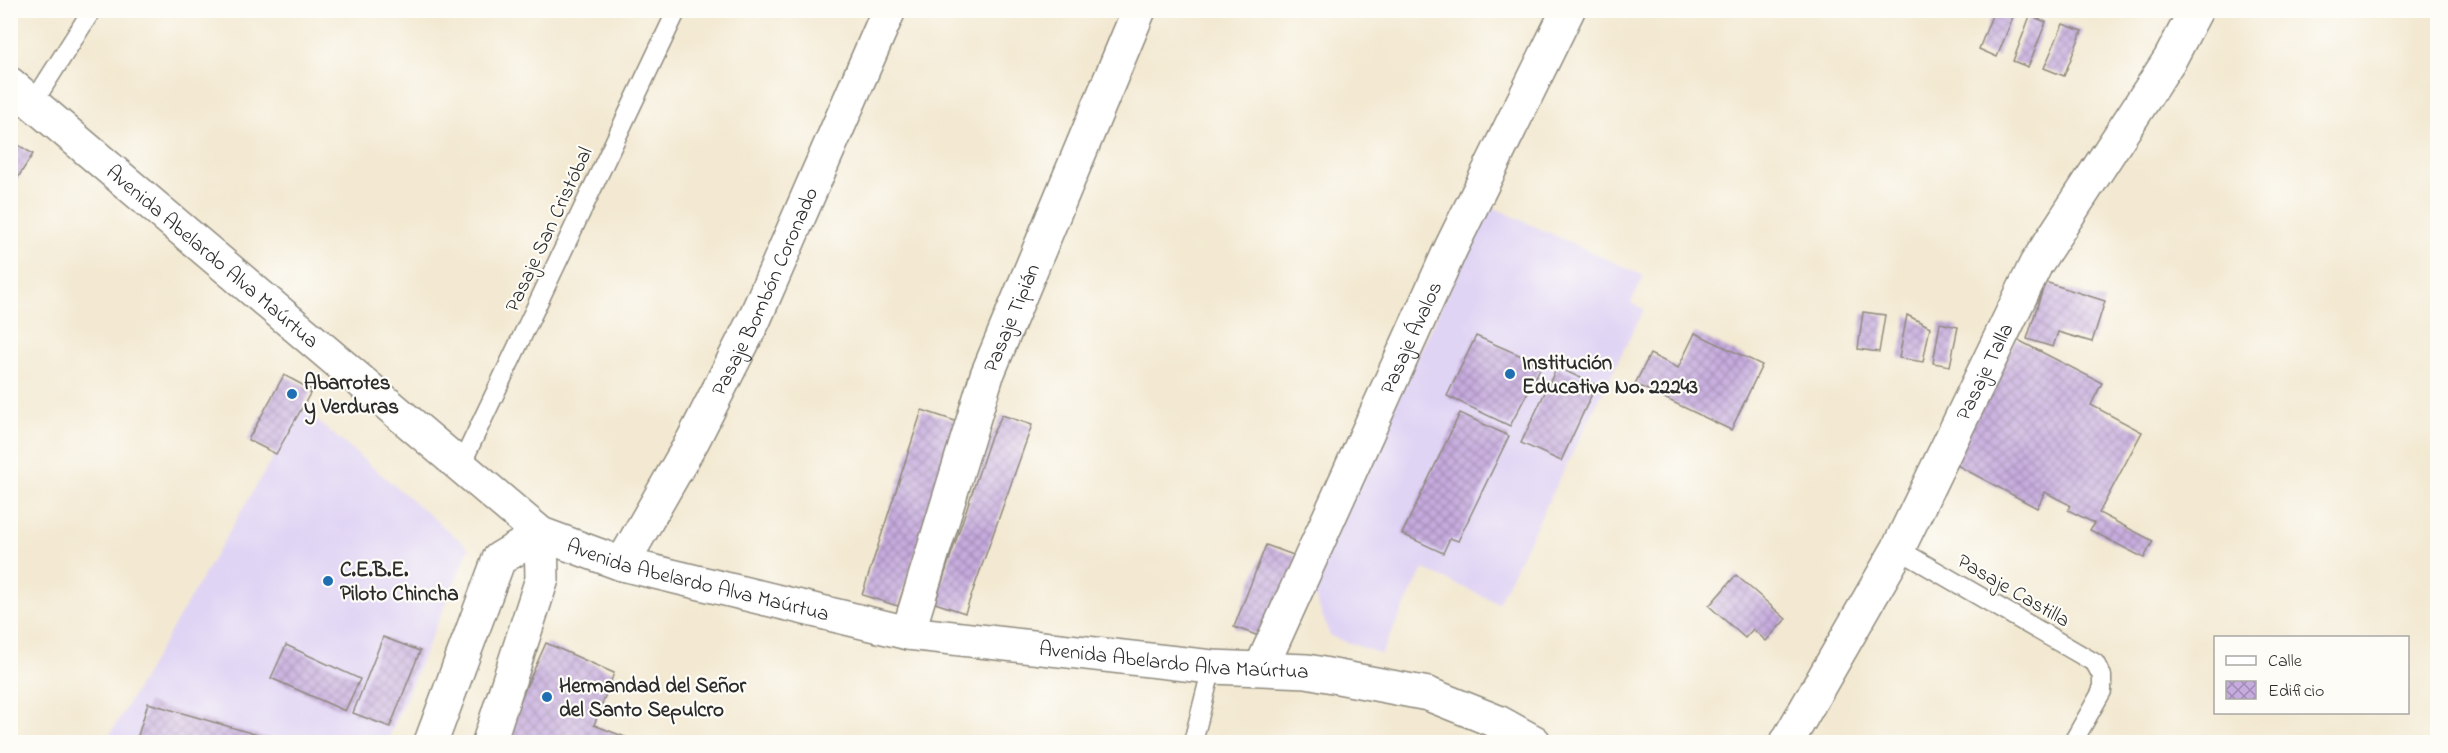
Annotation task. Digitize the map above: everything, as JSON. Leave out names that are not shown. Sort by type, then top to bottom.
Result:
[{"type":"street","name":"Pasaje Bombón Coronado","points":[[621,564],[693,440],[754,320],[889,10]]},
{"type":"street","name":"Pasaje Tipián","points":[[908,633],[987,375],[1139,10]]},
{"type":"street","name":"Pasaje Ávalos","points":[[1262,668],[1451,248],[1568,10]]},
{"type":"street","name":"Pasaje Talla","points":[[1787,742],[1898,549],[2036,264],[2170,59],[2196,10]]},
{"type":"street","name":"Avenida Abelardo Alva Maúrtua","points":[[22,94],[214,254],[541,534],[621,564],[908,633],[1212,667],[1307,671],[1428,694],[1498,722],[1534,742]]},
{"type":"street","points":[[431,742],[499,559],[541,534],[542,579],[489,742]]},
{"type":"lane","points":[[22,94],[92,10]]},
{"type":"lane","name":"Pasaje San Cristóbal","points":[[460,467],[677,10]]},
{"type":"lane","name":"Pasaje Castilla","points":[[1898,549],[2095,663],[2102,676],[2102,691],[2073,742]]},
{"type":"lane","points":[[1193,742],[1212,667]]},
{"type":"shaded area","name":"Institución Educativa No. 22243","points":[[1488,205],[1644,276],[1631,303],[1644,309],[1498,603],[1423,569],[1381,654],[1330,636],[1311,586]]},
{"type":"shaded area","name":"C.E.B.E. Piloto Chincha","points":[[302,408],[469,548],[387,742],[106,741]]},
{"type":"building","points":[[1994,10],[2015,12],[1997,57],[1979,49]]},
{"type":"building","points":[[2030,16],[2046,22],[2028,67],[2013,61]]},
{"type":"building","points":[[2063,24],[2082,31],[2064,76],[2044,68]]},
{"type":"building","points":[[10,140],[33,154],[10,190]]},
{"type":"building","points":[[2045,282],[2105,301],[2092,342],[2058,332],[2053,347],[2027,339]]},
{"type":"building","points":[[1863,312],[1885,315],[1879,352],[1858,349]]},
{"type":"building","points":[[1907,315],[1930,327],[1923,362],[1899,358]]},
{"type":"building","points":[[1940,323],[1958,327],[1950,366],[1933,363]]},
{"type":"building","points":[[1695,333],[1762,365],[1731,430],[1635,384],[1650,354],[1678,368]]},
{"type":"building","points":[[1476,336],[1542,365],[1510,426],[1447,396]]},
{"type":"building","points":[[2016,339],[2102,383],[2091,405],[2142,432],[2099,513],[2153,541],[2144,558],[2090,530],[2094,523],[2068,510],[2070,505],[2045,492],[2037,508],[1951,462]]},
{"type":"building","points":[[1557,367],[1596,385],[1561,461],[1521,443]]},
{"type":"building","points":[[284,375],[312,390],[276,454],[248,440]]},
{"type":"building","points":[[922,410],[958,422],[898,606],[862,595]]},
{"type":"building","points":[[1460,413],[1509,436],[1458,541],[1450,538],[1443,553],[1402,534]]},
{"type":"building","points":[[1002,415],[1032,425],[965,613],[935,603],[990,439]]},
{"type":"building","points":[[1266,545],[1299,557],[1267,639],[1234,627]]},
{"type":"building","points":[[1736,575],[1786,619],[1766,641],[1753,629],[1745,638],[1709,606]]},
{"type":"building","points":[[383,637],[420,651],[390,727],[353,713]]},
{"type":"building","points":[[546,643],[614,673],[594,725],[638,742],[526,742],[505,734]]},
{"type":"building","points":[[286,645],[360,679],[345,711],[271,678]]},
{"type":"building","points":[[148,703],[282,742],[136,742]]},
{"type":"place","name":"Institución Educativa No. 22243","points":[[1510,374]]},
{"type":"place","name":"Abarrotes y Verduras","points":[[292,394]]},
{"type":"place","name":"C.E.B.E. Piloto Chincha","points":[[328,581]]},
{"type":"place","name":"Hermandad del Señor del Santo Sepulcro","points":[[547,697]]}]
